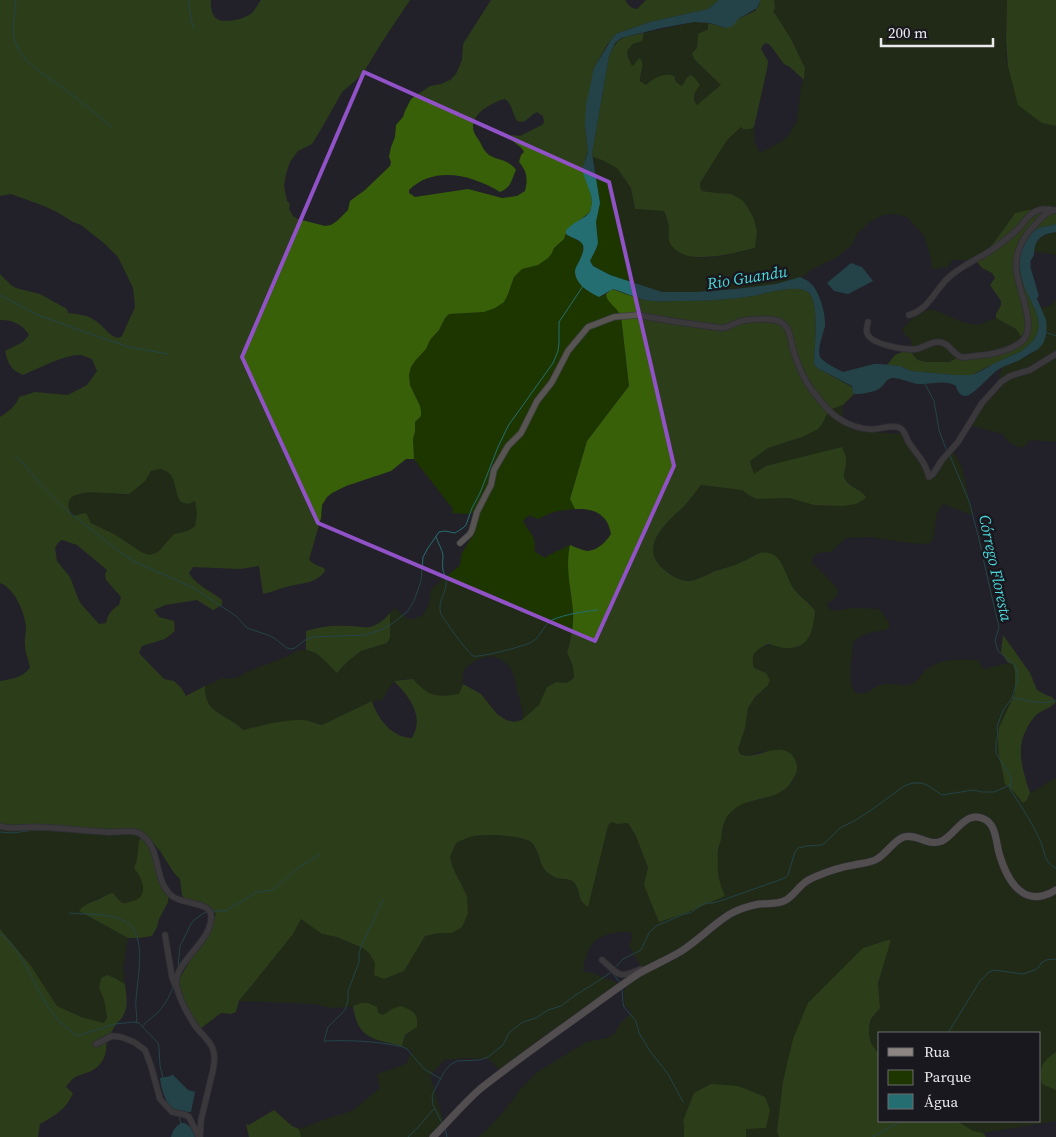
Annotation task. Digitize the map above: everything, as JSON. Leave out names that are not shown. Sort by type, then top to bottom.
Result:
[{"type":"main road","points":[[433,1137],[480,1089],[602,999],[651,966],[684,949],[731,914],[748,907],[784,902],[803,884],[819,876],[846,866],[876,859],[902,837],[914,837],[933,843],[941,841],[962,823],[972,818],[982,818],[990,823],[1007,874],[1018,890],[1036,897],[1046,896],[1056,890]]},
{"type":"street","points":[[909,315],[918,312],[928,303],[948,278],[995,248],[1020,227],[1031,214],[1045,209],[1054,210]]},
{"type":"street","points":[[868,322],[867,334],[872,340],[877,342],[901,348],[916,349],[942,342],[964,358],[991,355],[1020,343],[1026,335],[1028,321],[1016,273],[1017,256],[1020,246],[1029,231],[1043,216],[1054,210]]},
{"type":"street","points":[[460,543],[472,530],[476,514],[491,486],[494,470],[508,446],[521,433],[537,401],[552,382],[568,351],[588,327],[611,318],[640,315],[722,328],[748,320],[780,322],[787,330],[805,380],[836,416],[864,429],[900,428],[923,461],[929,477],[934,474],[942,460],[958,442],[980,406],[1000,384],[1010,376],[1030,370],[1056,354]]},
{"type":"street","points":[[0,826],[10,828],[40,827],[105,832],[137,832],[144,837],[152,848],[160,878],[171,895],[177,899],[205,907],[210,912],[211,920],[207,932],[179,972],[176,982],[178,992]]},
{"type":"street","points":[[165,934],[173,979],[178,992],[188,1014],[197,1028],[210,1042],[214,1053],[215,1062],[201,1120],[200,1137]]},
{"type":"street","points":[[602,960],[623,976],[651,966]]},
{"type":"street","points":[[96,1044],[112,1036],[134,1042],[145,1050],[160,1099],[172,1112],[188,1116],[200,1137]]},
{"type":"highlighted area","points":[[364,72],[609,182],[674,466],[595,641],[318,523],[242,357]]},
{"type":"green space","points":[[0,0],[211,0],[214,16],[221,21],[227,21],[249,15],[261,0],[410,0],[362,75],[342,92],[312,144],[298,151],[290,162],[284,186],[287,201],[290,204],[289,209],[293,216],[298,219],[325,226],[337,221],[348,210],[350,201],[365,190],[390,166],[389,157],[395,137],[396,125],[403,117],[411,99],[430,86],[450,80],[456,74],[462,60],[463,44],[491,0],[625,0],[630,6],[637,9],[646,0],[719,0],[708,9],[650,22],[616,34],[607,45],[594,68],[585,125],[588,151],[585,159],[592,203],[590,212],[567,230],[564,239],[554,248],[548,258],[538,265],[522,269],[514,277],[504,302],[484,312],[449,314],[445,318],[426,349],[411,367],[409,375],[410,385],[421,411],[421,416],[415,422],[413,439],[414,459],[406,459],[391,471],[346,486],[327,497],[322,505],[321,518],[309,560],[324,568],[325,571],[322,575],[309,582],[263,594],[259,566],[240,569],[193,567],[189,573],[192,577],[222,600],[222,605],[213,610],[197,600],[165,605],[154,610],[159,617],[174,621],[175,631],[165,639],[142,646],[139,653],[164,679],[174,681],[186,696],[205,686],[208,703],[212,708],[243,730],[295,720],[322,725],[372,701],[386,726],[398,735],[412,738],[416,730],[416,714],[410,700],[394,681],[413,679],[428,692],[444,696],[459,694],[463,684],[481,694],[497,714],[506,720],[514,722],[522,720],[539,705],[547,687],[556,682],[567,683],[574,678],[574,671],[567,653],[573,622],[568,570],[570,545],[585,551],[591,551],[601,546],[611,534],[603,517],[594,511],[575,509],[570,499],[587,441],[629,386],[621,316],[608,300],[606,294],[612,289],[649,301],[695,301],[753,296],[790,289],[804,290],[809,293],[814,306],[816,327],[814,364],[817,368],[852,387],[854,394],[843,405],[829,410],[818,429],[802,437],[768,448],[750,461],[751,465],[754,474],[766,466],[842,447],[846,459],[845,479],[864,494],[865,499],[856,504],[843,506],[814,505],[789,498],[757,499],[742,490],[701,485],[659,533],[653,549],[660,566],[676,578],[684,581],[697,579],[737,564],[757,554],[764,552],[772,554],[782,564],[794,589],[815,611],[811,632],[804,643],[792,648],[768,644],[757,650],[754,655],[754,668],[766,673],[770,680],[768,685],[755,697],[748,708],[745,728],[738,749],[740,754],[745,756],[776,750],[788,752],[795,759],[797,769],[787,787],[780,792],[738,806],[726,818],[718,848],[719,878],[725,896],[686,913],[659,922],[644,885],[648,868],[636,836],[628,823],[617,824],[611,822],[608,826],[588,907],[580,899],[573,882],[554,877],[548,873],[531,842],[502,835],[470,837],[456,843],[450,857],[453,868],[467,896],[468,913],[462,927],[452,933],[425,936],[404,971],[384,979],[374,975],[375,963],[370,954],[363,948],[337,937],[322,934],[301,919],[293,934],[239,1001],[236,1012],[231,1014],[221,1013],[200,1029],[185,1006],[176,985],[216,914],[205,904],[184,898],[180,879],[153,843],[160,875],[169,890],[168,902],[152,936],[128,938],[79,911],[86,904],[108,894],[113,893],[123,903],[140,897],[143,884],[134,868],[139,841],[144,834],[0,826],[0,681],[20,676],[30,668],[25,648],[26,629],[22,610],[15,596],[0,583],[0,417],[16,403],[19,397],[35,392],[68,395],[87,385],[97,371],[92,359],[81,355],[60,359],[23,375],[13,369],[5,351],[23,342],[29,335],[17,323],[0,320],[0,274],[16,288],[40,294],[67,309],[68,313],[83,315],[93,319],[110,334],[119,338],[122,336],[135,307],[133,288],[118,257],[105,244],[81,225],[44,206],[11,194],[0,196]],"holes":[[[505,99],[511,106],[517,121],[523,122],[537,112],[543,116],[544,122],[542,125],[520,136],[511,135],[509,137],[524,152],[519,162],[526,175],[525,191],[517,196],[502,198],[468,189],[415,197],[409,193],[409,190],[419,182],[430,177],[442,175],[466,177],[500,192],[507,188],[516,170],[510,164],[486,152],[474,133],[473,126],[474,120],[482,110]],[[160,469],[170,474],[181,502],[188,504],[195,501],[197,513],[195,526],[188,531],[174,534],[158,552],[150,555],[143,553],[114,534],[91,523],[86,513],[72,516],[68,505],[73,497],[87,493],[129,494],[145,481],[151,471]],[[62,540],[77,545],[107,570],[106,580],[121,597],[119,605],[110,612],[106,623],[99,624],[81,604],[70,577],[57,561],[55,548]]]},
{"type":"green space","points":[[760,0],[774,0],[775,8],[773,12],[791,39],[805,68],[804,80],[784,64],[770,45],[766,43],[763,45],[761,49],[768,61],[754,127],[743,129],[741,127],[727,140],[700,183],[702,191],[731,194],[742,200],[754,219],[757,232],[755,248],[708,257],[684,255],[675,250],[669,241],[668,224],[664,211],[635,209],[631,188],[617,168],[593,157],[592,153],[609,56],[622,38],[644,33],[642,41],[633,44],[627,51],[632,66],[640,58],[642,61],[640,81],[646,85],[659,77],[670,75],[674,76],[676,82],[681,86],[687,77],[691,75],[700,85],[694,95],[697,105],[721,85],[694,59],[692,53],[697,48],[698,34],[708,29],[708,23],[726,28],[738,19],[755,11]]},
{"type":"green space","points":[[774,0],[1007,0],[1006,57],[1010,74],[1042,123],[1056,126],[1056,214],[1028,210],[1015,213],[996,240],[979,257],[966,261],[952,260],[947,268],[941,267],[936,270],[932,268],[924,236],[908,218],[895,214],[884,215],[871,221],[857,234],[852,245],[836,258],[812,269],[804,276],[765,286],[695,292],[662,292],[610,275],[593,266],[590,261],[598,243],[596,222],[600,203],[593,157],[610,164],[622,174],[631,189],[635,209],[664,211],[669,228],[668,238],[690,255],[704,258],[755,248],[757,232],[754,219],[747,206],[731,194],[702,191],[700,183],[727,140],[741,127],[743,129],[750,129],[754,127],[755,143],[760,153],[789,135],[797,121],[805,68],[791,39],[773,12],[775,8]]},
{"type":"green space","points":[[1007,0],[1056,0],[1056,126],[1042,123],[1018,105],[1008,67],[1006,42]]},
{"type":"green space","points":[[694,22],[708,23],[708,28],[698,35],[697,48],[692,53],[722,86],[697,105],[694,100],[695,91],[685,81],[680,87],[671,74],[657,78],[646,85],[642,84],[640,78],[643,68],[635,65],[632,67],[628,56],[628,49],[643,38],[644,33]]},
{"type":"green space","points":[[1044,209],[1047,212],[1056,214],[1056,224],[1039,228],[1031,233],[1023,245],[1020,259],[1023,284],[1038,319],[1039,326],[1033,341],[1022,351],[972,375],[911,371],[900,366],[887,365],[895,355],[911,348],[913,355],[918,360],[949,362],[957,358],[989,354],[1019,341],[1022,338],[1016,329],[996,318],[1001,301],[990,285],[995,278],[992,273],[982,268],[977,262],[996,240],[1015,213]]},
{"type":"green space","points":[[1056,232],[1056,255],[1033,251],[1036,243],[1041,238]]},
{"type":"green space","points":[[566,234],[582,243],[583,251],[578,264],[599,297],[606,294],[608,300],[621,316],[629,386],[587,441],[570,499],[575,509],[558,511],[538,519],[528,516],[523,521],[534,539],[535,552],[545,558],[570,545],[568,570],[573,622],[567,653],[574,671],[574,678],[567,683],[553,683],[550,685],[538,706],[522,720],[523,714],[511,670],[505,662],[487,657],[471,663],[466,668],[462,689],[459,694],[444,696],[433,694],[423,689],[413,679],[398,680],[390,686],[381,701],[372,701],[322,725],[310,721],[288,721],[243,730],[212,708],[208,703],[205,686],[221,678],[237,677],[299,650],[310,650],[326,661],[337,673],[361,651],[387,643],[390,638],[390,613],[395,608],[408,619],[423,615],[429,604],[431,589],[460,565],[462,553],[475,532],[478,513],[452,513],[453,509],[414,459],[413,439],[415,422],[421,416],[420,406],[410,385],[409,375],[411,367],[426,349],[430,340],[449,314],[484,312],[508,294],[514,277],[522,269],[538,265],[552,253]]},
{"type":"green space","points":[[1056,299],[1056,442],[1029,440],[1021,448],[1009,442],[1003,434],[968,425],[980,400],[990,399],[1001,388],[999,375],[1002,367],[1024,358],[1040,347],[1046,331],[1041,307],[1050,306]]},
{"type":"green space","points":[[931,309],[962,322],[975,324],[981,324],[996,318],[1016,329],[1022,338],[1006,348],[988,355],[961,357],[943,362],[922,361],[913,354],[911,340],[902,329],[916,315]]},
{"type":"green space","points":[[843,405],[842,420],[844,424],[853,430],[897,434],[905,432],[930,474],[953,450],[963,470],[972,515],[943,504],[937,513],[933,539],[930,543],[910,543],[870,537],[846,538],[831,552],[818,553],[813,556],[812,563],[838,590],[837,596],[827,604],[829,609],[835,611],[853,608],[879,609],[890,626],[886,630],[868,633],[853,642],[850,677],[856,693],[865,693],[884,684],[911,684],[926,670],[944,661],[978,660],[984,669],[1013,664],[1015,693],[1005,715],[999,756],[1005,784],[1023,803],[1027,800],[1030,793],[1056,778],[1056,1052],[1050,1056],[1041,1070],[1041,1032],[878,1032],[878,1053],[869,1037],[869,1027],[880,1008],[878,983],[891,940],[888,940],[863,948],[786,1068],[777,1131],[779,1137],[746,1137],[746,1090],[738,1086],[684,1125],[684,1137],[478,1137],[485,1132],[536,1073],[586,1042],[607,1038],[614,1034],[632,1012],[625,1006],[624,991],[640,965],[629,945],[632,940],[631,932],[611,933],[603,936],[592,945],[585,961],[583,972],[592,973],[620,984],[501,1072],[489,1059],[465,1058],[444,1060],[430,1076],[445,1126],[436,1137],[301,1137],[299,1129],[352,1111],[380,1088],[377,1074],[406,1064],[412,1051],[402,1046],[407,1035],[413,1031],[392,1009],[383,1016],[361,1003],[350,1007],[332,1008],[314,1004],[239,1001],[293,934],[301,919],[322,934],[337,937],[363,948],[370,954],[375,963],[404,971],[425,936],[452,933],[459,880],[450,857],[456,843],[471,836],[489,835],[515,836],[531,842],[537,851],[540,862],[555,878],[572,882],[577,887],[582,903],[588,907],[608,826],[611,822],[617,824],[628,823],[636,836],[648,869],[644,885],[725,896],[719,882],[717,854],[725,819],[734,808],[778,793],[789,786],[797,769],[796,761],[764,751],[743,755],[740,754],[738,749],[745,728],[748,708],[760,693],[766,673],[754,668],[753,658],[760,648],[767,646],[799,647],[803,644],[809,636],[815,611],[793,588],[784,571],[759,553],[733,566],[694,579],[683,580],[670,574],[656,561],[653,552],[654,544],[663,528],[701,485],[742,490],[750,496],[789,498],[814,505],[843,506],[856,504],[865,499],[866,497],[859,490],[846,481],[844,474],[846,466],[754,475],[750,461],[768,448],[802,437],[829,410]]},
{"type":"green space","points":[[160,469],[171,474],[179,499],[188,503],[195,501],[197,513],[195,526],[188,531],[174,534],[158,552],[150,555],[143,553],[114,534],[72,516],[68,505],[69,500],[75,494],[104,492],[124,495],[149,475],[151,471]]},
{"type":"green space","points":[[390,613],[390,638],[387,643],[361,651],[337,673],[319,656],[306,650],[306,631],[334,626],[370,627],[381,622]]},
{"type":"green space","points":[[1003,635],[1030,673],[1037,690],[1052,697],[1056,702],[1036,715],[1023,736],[1021,760],[1030,793],[1027,800],[1023,803],[1005,784],[999,756],[999,728],[1015,693],[1013,664],[1008,663],[1001,652]]},
{"type":"green space","points":[[0,826],[144,834],[135,868],[142,882],[143,891],[141,896],[138,899],[124,903],[113,893],[89,902],[82,913],[128,938],[123,967],[125,984],[107,975],[101,978],[99,988],[106,1010],[104,1023],[81,1017],[57,1006],[31,966],[0,929]]},
{"type":"green space","points":[[0,929],[31,966],[57,1006],[81,1017],[104,1023],[107,1018],[105,1002],[99,988],[101,978],[107,975],[125,984],[126,1009],[106,1039],[104,1059],[94,1069],[76,1077],[70,1082],[66,1087],[73,1093],[70,1099],[60,1112],[40,1124],[38,1137],[0,1137]]},
{"type":"green space","points":[[891,940],[878,983],[880,1008],[871,1019],[869,1027],[871,1043],[878,1053],[878,1122],[959,1122],[973,1131],[983,1133],[986,1137],[779,1137],[777,1131],[783,1081],[793,1039],[808,1003],[863,948]]},
{"type":"green space","points":[[368,1003],[377,1007],[378,1013],[383,1015],[401,1006],[416,1015],[417,1027],[405,1035],[402,1046],[369,1036],[363,1032],[355,1017],[353,1006]]},
{"type":"green space","points":[[1056,1052],[1056,1090],[1042,1084],[1041,1069],[1048,1058]]},
{"type":"green space","points":[[1041,1079],[1042,1084],[1056,1090],[1056,1121],[983,1133],[973,1132],[958,1122],[1041,1122]]},
{"type":"green space","points":[[711,1084],[738,1086],[765,1097],[770,1110],[766,1128],[746,1129],[746,1137],[684,1137],[683,1121],[694,1093]]},
{"type":"green space","points":[[274,1110],[292,1126],[299,1129],[301,1137],[249,1137],[246,1124],[249,1125]]},
{"type":"water","points":[[719,0],[760,1],[757,8],[738,19],[733,26],[726,28],[710,23],[694,22],[621,38],[615,43],[609,56],[592,153],[600,203],[596,222],[598,243],[590,261],[593,266],[610,275],[662,292],[736,289],[776,284],[800,277],[813,286],[819,296],[825,326],[819,353],[824,361],[834,367],[843,372],[880,364],[900,366],[911,371],[972,375],[1022,351],[1033,341],[1037,334],[1038,319],[1023,284],[1020,265],[1021,251],[1023,244],[1031,233],[1039,228],[1056,224],[1056,232],[1046,234],[1037,241],[1027,268],[1027,273],[1046,320],[1045,337],[1039,348],[1018,361],[999,369],[977,389],[966,396],[960,394],[956,386],[952,384],[918,384],[895,378],[888,379],[875,391],[854,394],[852,386],[817,368],[814,364],[816,327],[814,306],[809,293],[804,290],[790,289],[724,299],[657,301],[645,300],[613,289],[599,297],[580,284],[575,272],[583,252],[583,245],[580,241],[566,234],[566,230],[590,212],[592,203],[583,167],[588,152],[585,125],[586,105],[594,68],[616,34],[650,22],[708,9]]},
{"type":"water","points":[[851,263],[862,267],[873,281],[848,294],[834,291],[827,283]]},
{"type":"water","points":[[172,1074],[188,1090],[195,1092],[191,1112],[177,1112],[172,1109],[167,1101],[160,1078],[171,1076]]},
{"type":"water","points":[[181,1123],[184,1123],[193,1130],[195,1137],[171,1137],[174,1129]]},
{"type":"waterway","points":[[16,0],[13,34],[23,55],[36,69],[79,100],[112,128]]},
{"type":"waterway","points":[[188,0],[193,28]]},
{"type":"waterway","name":"Rio Guandu","points":[[1027,262],[1035,295]]},
{"type":"waterway","points":[[15,456],[65,509],[120,552],[135,562],[192,587],[236,616],[247,628],[268,635],[291,649],[313,637],[365,635],[383,629],[408,611],[414,601],[421,581],[423,557],[428,548],[439,532],[455,533],[466,525],[508,426],[553,363],[558,351],[559,322],[583,286]]},
{"type":"waterway","points":[[0,295],[38,315],[82,331],[129,347],[168,354]]},
{"type":"waterway","points":[[1045,332],[1056,336]]},
{"type":"waterway","name":"Córrego Floresta","points":[[925,384],[934,401],[939,430],[946,449]]},
{"type":"waterway","name":"Córrego Floresta","points":[[950,456],[969,501],[979,539],[999,627],[995,641],[998,651],[1015,665],[1018,674],[1012,698],[1003,710],[998,724],[996,753],[1011,777],[1010,789],[1035,830],[1046,859],[1056,868]]},
{"type":"waterway","points":[[436,537],[443,555],[446,581],[440,606],[441,614],[473,656],[492,654],[528,644],[535,640],[552,620],[597,610]]},
{"type":"waterway","points":[[1013,698],[1040,703],[1056,700]]},
{"type":"waterway","points":[[614,969],[623,959],[641,950],[649,933],[656,926],[690,913],[705,903],[723,900],[785,878],[788,875],[798,848],[822,845],[840,828],[870,811],[904,786],[921,783],[942,795],[973,790],[994,792],[1010,785]]},
{"type":"waterway","points":[[0,832],[64,831]]},
{"type":"waterway","points":[[211,911],[225,911],[257,892],[273,890],[295,870],[320,854]]},
{"type":"waterway","points":[[383,900],[361,946],[359,962],[348,991],[345,1010],[328,1027],[324,1041],[364,1041],[403,1047],[407,1049],[424,1069],[441,1079]]},
{"type":"waterway","points":[[178,968],[180,946],[191,924],[194,920],[208,912]]},
{"type":"waterway","points":[[69,913],[113,917],[126,922],[133,928],[137,937],[140,958],[136,1023]]},
{"type":"waterway","points":[[0,934],[13,946],[48,1007],[67,1028],[77,1036],[115,1024],[139,1023],[158,1043],[163,1078]]},
{"type":"waterway","points":[[949,1032],[980,981],[989,972],[994,970],[1023,974],[1035,970],[1046,960],[1056,959]]},
{"type":"waterway","points":[[442,1123],[433,1105],[432,1095],[444,1072],[450,1065],[457,1061],[480,1060],[488,1057],[503,1045],[509,1033],[523,1022],[561,1006],[611,972]]},
{"type":"waterway","points":[[612,972],[620,983]]},
{"type":"waterway","points":[[143,1026],[164,1006],[173,987]]},
{"type":"waterway","points":[[622,989],[624,1007],[636,1021],[639,1033],[668,1074],[683,1102]]},
{"type":"waterway","points":[[408,1137],[434,1109]]},
{"type":"waterway","points":[[179,1116],[181,1124]]},
{"type":"waterway","points":[[873,1137],[899,1122]]},
{"type":"waterway","points":[[445,1128],[447,1137]]}]
